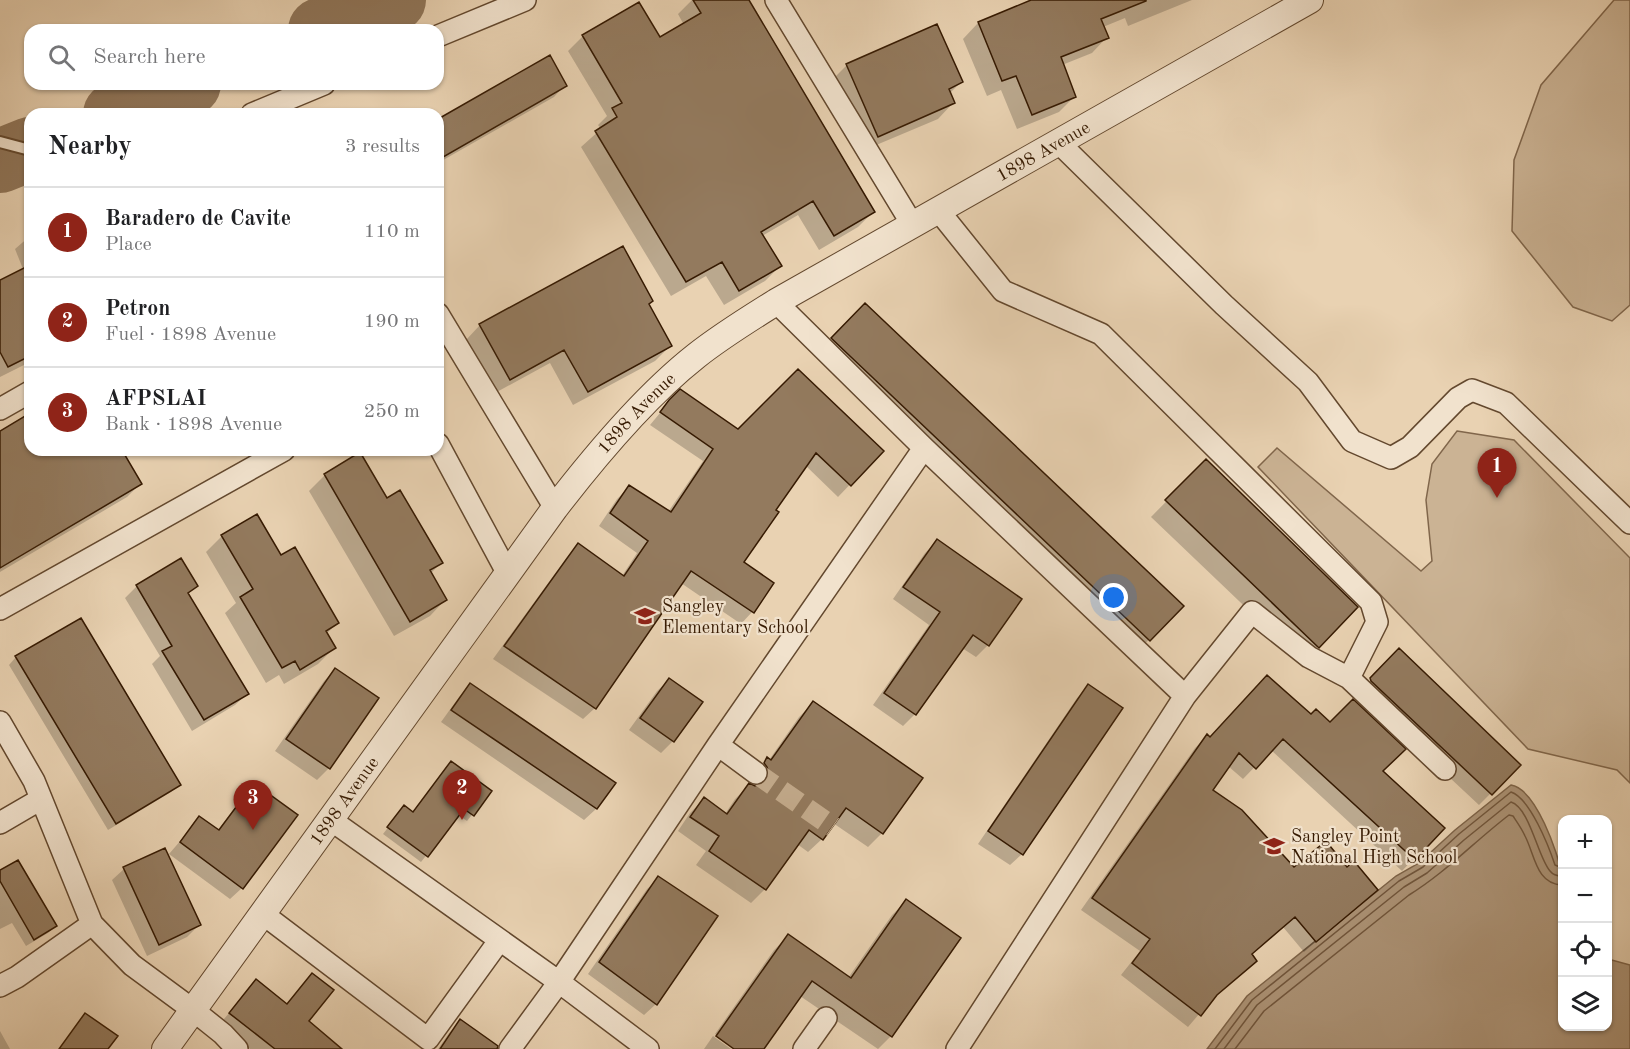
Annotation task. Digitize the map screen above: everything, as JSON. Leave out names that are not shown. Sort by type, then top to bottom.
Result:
[{"type":"street","points":[[444,34],[525,0]]},
{"type":"street","points":[[776,0],[912,224]]},
{"type":"street","name":"1898 Avenue","points":[[165,1049],[555,508],[588,465],[658,390],[696,356],[776,302],[1310,0]]},
{"type":"street","points":[[266,108],[310,90]]},
{"type":"street","points":[[1059,142],[1224,305],[1308,382],[1352,441],[1391,458],[1410,447],[1458,398],[1472,390],[1506,403],[1630,523]]},
{"type":"street","points":[[938,210],[1004,291],[1101,334],[1371,602],[1377,622],[1349,678]]},
{"type":"street","points":[[776,302],[924,448],[1185,696]]},
{"type":"street","points":[[444,324],[555,508]]},
{"type":"street","points":[[0,409],[24,395]]},
{"type":"street","points":[[510,1049],[559,982],[718,745],[924,448]]},
{"type":"street","points":[[444,455],[508,574]]},
{"type":"street","points":[[0,609],[273,456]]},
{"type":"street","points":[[957,1049],[1185,696],[1252,612],[1309,657],[1349,678],[1445,769]]},
{"type":"street","points":[[0,722],[34,781],[92,924],[132,965],[193,1010],[223,1034],[237,1049]]},
{"type":"street","points":[[718,745],[756,773]]},
{"type":"street","points":[[0,823],[41,799]]},
{"type":"street","points":[[331,820],[559,982],[648,1049]]},
{"type":"street","points":[[263,914],[428,1040],[499,941]]},
{"type":"street","points":[[0,986],[92,924]]},
{"type":"street","points":[[804,1049],[826,1018]]},
{"type":"lane","points":[[0,142],[24,148]]},
{"type":"shaded area","points":[[1614,0],[1630,0],[1630,305],[1612,321],[1573,307],[1512,231],[1514,160],[1541,85]]},
{"type":"shaded area","points":[[1457,431],[1514,440],[1630,558],[1630,783],[1617,770],[1528,749],[1258,467],[1277,448],[1421,571],[1432,561],[1426,500],[1432,464]]},
{"type":"water","points":[[1511,785],[1520,789],[1529,798],[1544,823],[1558,860],[1558,1031],[1612,1031],[1612,960],[1630,965],[1630,1049],[1207,1049],[1247,996],[1396,876],[1419,863],[1455,830]]},
{"type":"building","points":[[693,0],[749,0],[875,212],[834,236],[813,201],[761,232],[782,266],[739,291],[722,262],[686,282],[595,131],[617,117],[612,108],[622,103],[582,35],[639,2],[660,37],[701,13]]},
{"type":"building","points":[[1031,0],[1146,0],[1101,19],[1109,38],[1061,57],[1076,97],[1032,115],[1016,76],[1002,81],[978,22]]},
{"type":"building","points":[[937,24],[963,82],[949,89],[955,103],[878,137],[846,64]]},
{"type":"building","points":[[550,55],[567,86],[444,157],[444,116]]},
{"type":"building","points":[[623,246],[653,301],[649,304],[672,346],[588,392],[564,350],[510,380],[479,324]]},
{"type":"building","points":[[24,268],[24,359],[8,367],[0,352],[0,280]]},
{"type":"building","points":[[865,303],[1184,606],[1150,641],[831,338]]},
{"type":"building","points":[[798,369],[884,451],[851,486],[816,453],[776,510],[779,512],[744,562],[774,583],[754,613],[691,571],[596,709],[504,646],[578,543],[624,576],[648,541],[610,513],[629,485],[671,512],[713,449],[660,412],[680,389],[738,429]]},
{"type":"building","points":[[24,417],[24,456],[126,456],[142,484],[0,568],[0,431]]},
{"type":"building","points":[[353,456],[362,456],[387,498],[400,490],[443,563],[430,570],[447,600],[410,622],[324,474]]},
{"type":"building","points":[[1206,459],[1358,607],[1319,648],[1165,500]]},
{"type":"building","points":[[257,514],[281,555],[295,547],[339,623],[326,631],[336,648],[300,670],[295,661],[282,668],[240,597],[253,589],[221,535]]},
{"type":"building","points":[[937,539],[1022,599],[989,646],[973,635],[916,715],[884,693],[940,612],[903,587]]},
{"type":"building","points":[[181,558],[198,586],[188,593],[249,694],[204,720],[162,651],[172,646],[136,585]]},
{"type":"building","points":[[81,618],[181,785],[116,824],[15,656]]},
{"type":"building","points":[[1399,648],[1521,765],[1492,795],[1371,681],[1370,678]]},
{"type":"building","points":[[335,668],[379,698],[330,769],[286,739]]},
{"type":"building","name":"Sangley Point National High School","points":[[1267,675],[1311,714],[1316,709],[1330,722],[1353,699],[1406,749],[1383,771],[1445,828],[1415,860],[1283,739],[1256,769],[1239,753],[1213,790],[1242,810],[1294,867],[1326,841],[1347,867],[1354,861],[1378,890],[1316,942],[1295,917],[1252,954],[1257,961],[1217,995],[1201,1016],[1132,963],[1150,939],[1092,898],[1207,734],[1210,737]]},
{"type":"building","points":[[669,678],[703,702],[674,742],[640,718]]},
{"type":"building","points":[[470,683],[616,783],[597,809],[451,710]]},
{"type":"building","points":[[1088,684],[1123,708],[1023,855],[988,831]]},
{"type":"building","points":[[813,701],[923,778],[883,834],[846,808],[823,840],[809,830],[766,890],[709,851],[719,836],[690,817],[704,797],[727,814],[749,783],[755,786],[766,781],[769,774],[764,763],[767,757],[771,760]]},
{"type":"building","points":[[451,761],[492,791],[474,816],[464,809],[428,857],[387,827],[404,805],[413,812]]},
{"type":"building","points":[[254,783],[298,815],[243,889],[180,842],[199,816],[219,830]]},
{"type":"building","points":[[165,848],[201,925],[159,945],[123,867]]},
{"type":"building","points":[[18,860],[57,926],[34,940],[0,881],[0,870]]},
{"type":"building","points":[[658,876],[718,916],[657,1005],[599,962]]},
{"type":"building","points":[[906,899],[961,938],[892,1037],[812,981],[764,1049],[734,1049],[716,1036],[788,934],[851,978]]},
{"type":"building","points":[[312,973],[334,990],[309,1021],[342,1049],[275,1049],[229,1013],[256,979],[287,1004]]},
{"type":"building","points":[[85,1013],[118,1036],[108,1049],[59,1049]]},
{"type":"building","points":[[460,1019],[498,1046],[497,1049],[440,1049]]},
{"type":"taxiway","points":[[335,24],[394,0]]},
{"type":"taxiway","points":[[130,108],[174,90]]},
{"type":"taxiway","points":[[0,161],[24,151]]},
{"type":"tunnel","points":[[756,773],[833,827]]},
{"type":"place","name":"Baradero de Cavite","points":[[1497,498]]},
{"type":"place","name":"Sangley Elementary School","points":[[645,616]]},
{"type":"place","name":"Petron","points":[[462,820]]},
{"type":"place","name":"AFPSLAI","points":[[253,830]]},
{"type":"place","name":"Sangley Point National High School","points":[[1274,846]]}]
